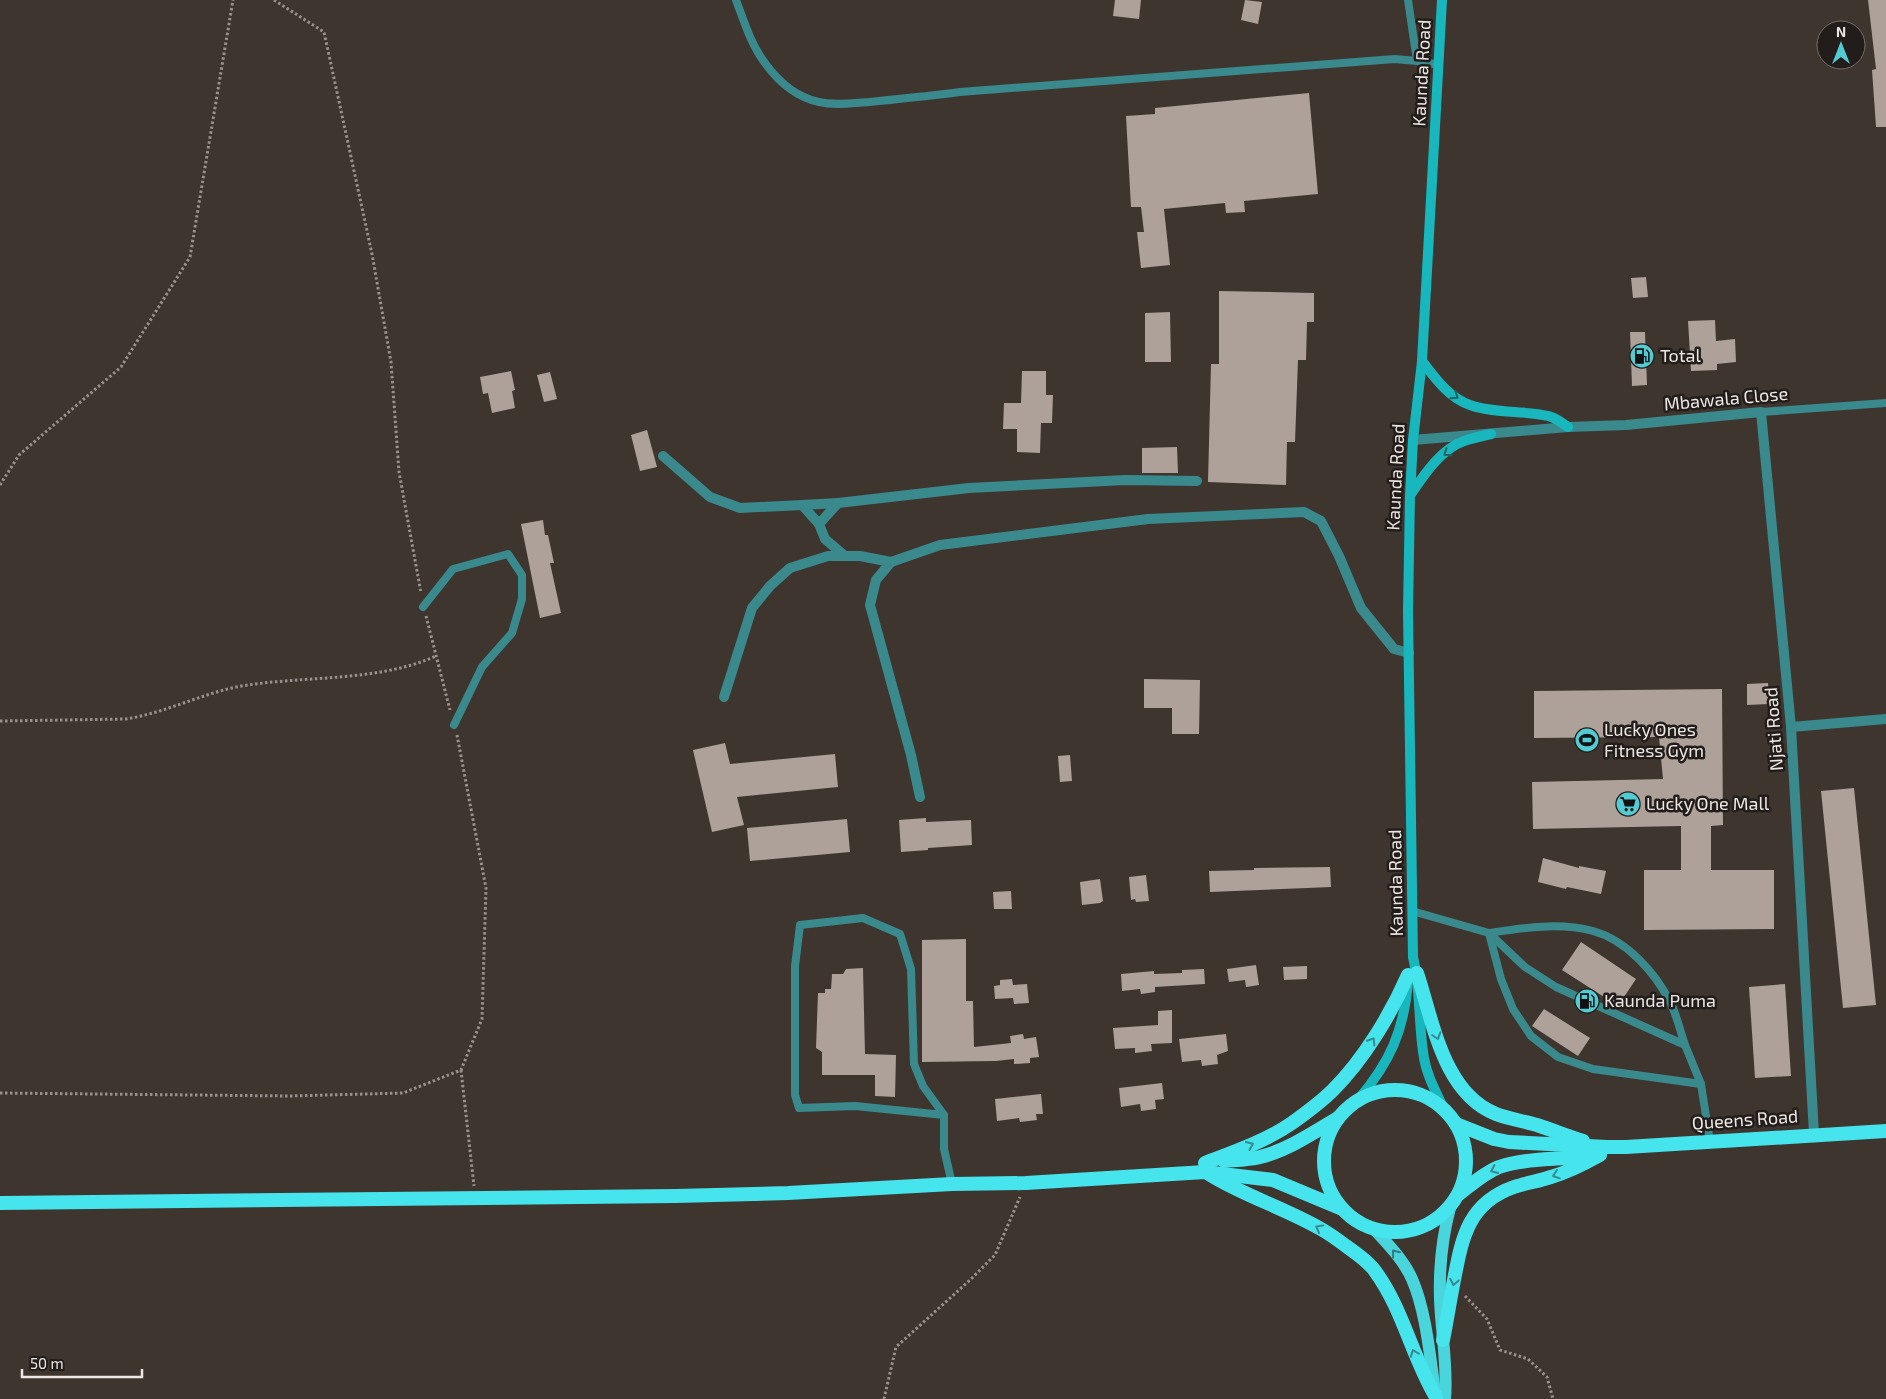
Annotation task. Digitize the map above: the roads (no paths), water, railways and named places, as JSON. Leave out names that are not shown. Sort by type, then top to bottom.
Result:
[{"type":"highway","points":[[1413,974],[1446,1061],[1455,1080],[1471,1098],[1495,1113],[1539,1126],[1601,1150]]},
{"type":"highway","points":[[1205,1168],[1266,1138],[1291,1123],[1333,1090],[1368,1047],[1413,974]]},
{"type":"highway","points":[[0,1203],[769,1194],[952,1184],[1026,1183],[1158,1176],[1273,1153],[1305,1138],[1338,1117],[1358,1100],[1380,1092],[1402,1090],[1425,1096],[1444,1109],[1456,1124],[1466,1146],[1467,1170],[1459,1194],[1450,1208],[1434,1221],[1416,1230],[1396,1233],[1375,1230],[1356,1222],[1340,1208],[1273,1180],[1205,1168]]},
{"type":"highway","points":[[1338,1117],[1327,1139],[1323,1163],[1328,1187],[1340,1208]]},
{"type":"highway","points":[[1456,1124],[1494,1140],[1601,1150]]},
{"type":"highway","name":"Queens Road","points":[[1601,1150],[1886,1130]]},
{"type":"highway","points":[[1459,1194],[1482,1176],[1498,1168],[1601,1150]]},
{"type":"highway","points":[[1443,1340],[1461,1243],[1471,1221],[1480,1208],[1492,1198],[1513,1187],[1553,1177],[1575,1168],[1601,1150]]},
{"type":"highway","points":[[1205,1168],[1228,1186],[1288,1212],[1323,1230],[1355,1253],[1374,1270],[1398,1310],[1424,1377],[1439,1398]]},
{"type":"main road","name":"Kaunda Road","points":[[1442,0],[1422,361],[1413,440],[1408,611],[1413,974],[1424,1059],[1434,1089],[1444,1109]]},
{"type":"main road","points":[[1422,361],[1439,384],[1454,396],[1470,405],[1493,410],[1550,416],[1568,427]]},
{"type":"main road","points":[[1410,496],[1426,471],[1440,458],[1462,442],[1491,434]]},
{"type":"main road","name":"Kaunda Road","points":[[1358,1100],[1382,1069],[1391,1053],[1406,1006],[1413,974]]},
{"type":"main road","points":[[1439,1398],[1443,1340],[1440,1300],[1441,1260],[1443,1234],[1450,1208]]},
{"type":"main road","points":[[1375,1230],[1397,1255],[1413,1280],[1421,1305],[1439,1398]]},
{"type":"street","name":"Mbawala Close","points":[[1413,440],[1568,427],[1626,425],[1762,412]]},
{"type":"street","name":"Njati Road","points":[[1762,412],[1791,727],[1814,1134]]},
{"type":"street","points":[[663,456],[710,497],[740,508],[838,503],[970,488],[1125,480],[1197,481]]},
{"type":"street","points":[[819,524],[838,503]]},
{"type":"street","points":[[802,505],[819,524],[825,539],[846,556]]},
{"type":"street","points":[[724,697],[752,608],[770,586],[790,568],[828,556],[860,556],[891,562],[940,545],[1148,519],[1304,512],[1321,521],[1362,608],[1394,649],[1409,653]]},
{"type":"street","points":[[891,562],[876,580],[870,605],[911,755],[920,797]]},
{"type":"street","points":[[1791,727],[1886,719]]},
{"type":"lane","points":[[736,0],[751,38],[764,62],[783,84],[800,95],[820,103],[847,104],[960,92],[1395,59],[1417,60],[1439,65]]},
{"type":"lane","points":[[1408,0],[1417,60]]},
{"type":"lane","name":"Mbawala Close","points":[[1762,412],[1886,403]]},
{"type":"lane","points":[[424,607],[453,569],[508,554],[522,575],[522,599],[512,633],[482,667],[454,725]]},
{"type":"lane","points":[[1412,911],[1489,933],[1528,927],[1561,927],[1593,931],[1624,945],[1649,971],[1671,1002],[1685,1045],[1701,1084],[1710,1142]]},
{"type":"lane","points":[[944,1115],[855,1106],[799,1108],[795,1096],[795,966],[800,925],[863,918],[900,934],[911,969],[914,1064],[923,1086],[944,1115],[944,1148],[952,1184]]},
{"type":"lane","points":[[1489,933],[1524,967],[1556,987],[1685,1045]]},
{"type":"lane","points":[[1489,933],[1501,979],[1513,1009],[1530,1036],[1558,1057],[1593,1069],[1701,1084]]},
{"type":"place","name":"Total","points":[[1642,356]]},
{"type":"place","name":"Lucky Ones Fitness Gym","points":[[1587,740]]},
{"type":"place","name":"Lucky One Mall","points":[[1628,804]]},
{"type":"place","name":"Kaunda Puma","points":[[1587,1001]]}]
